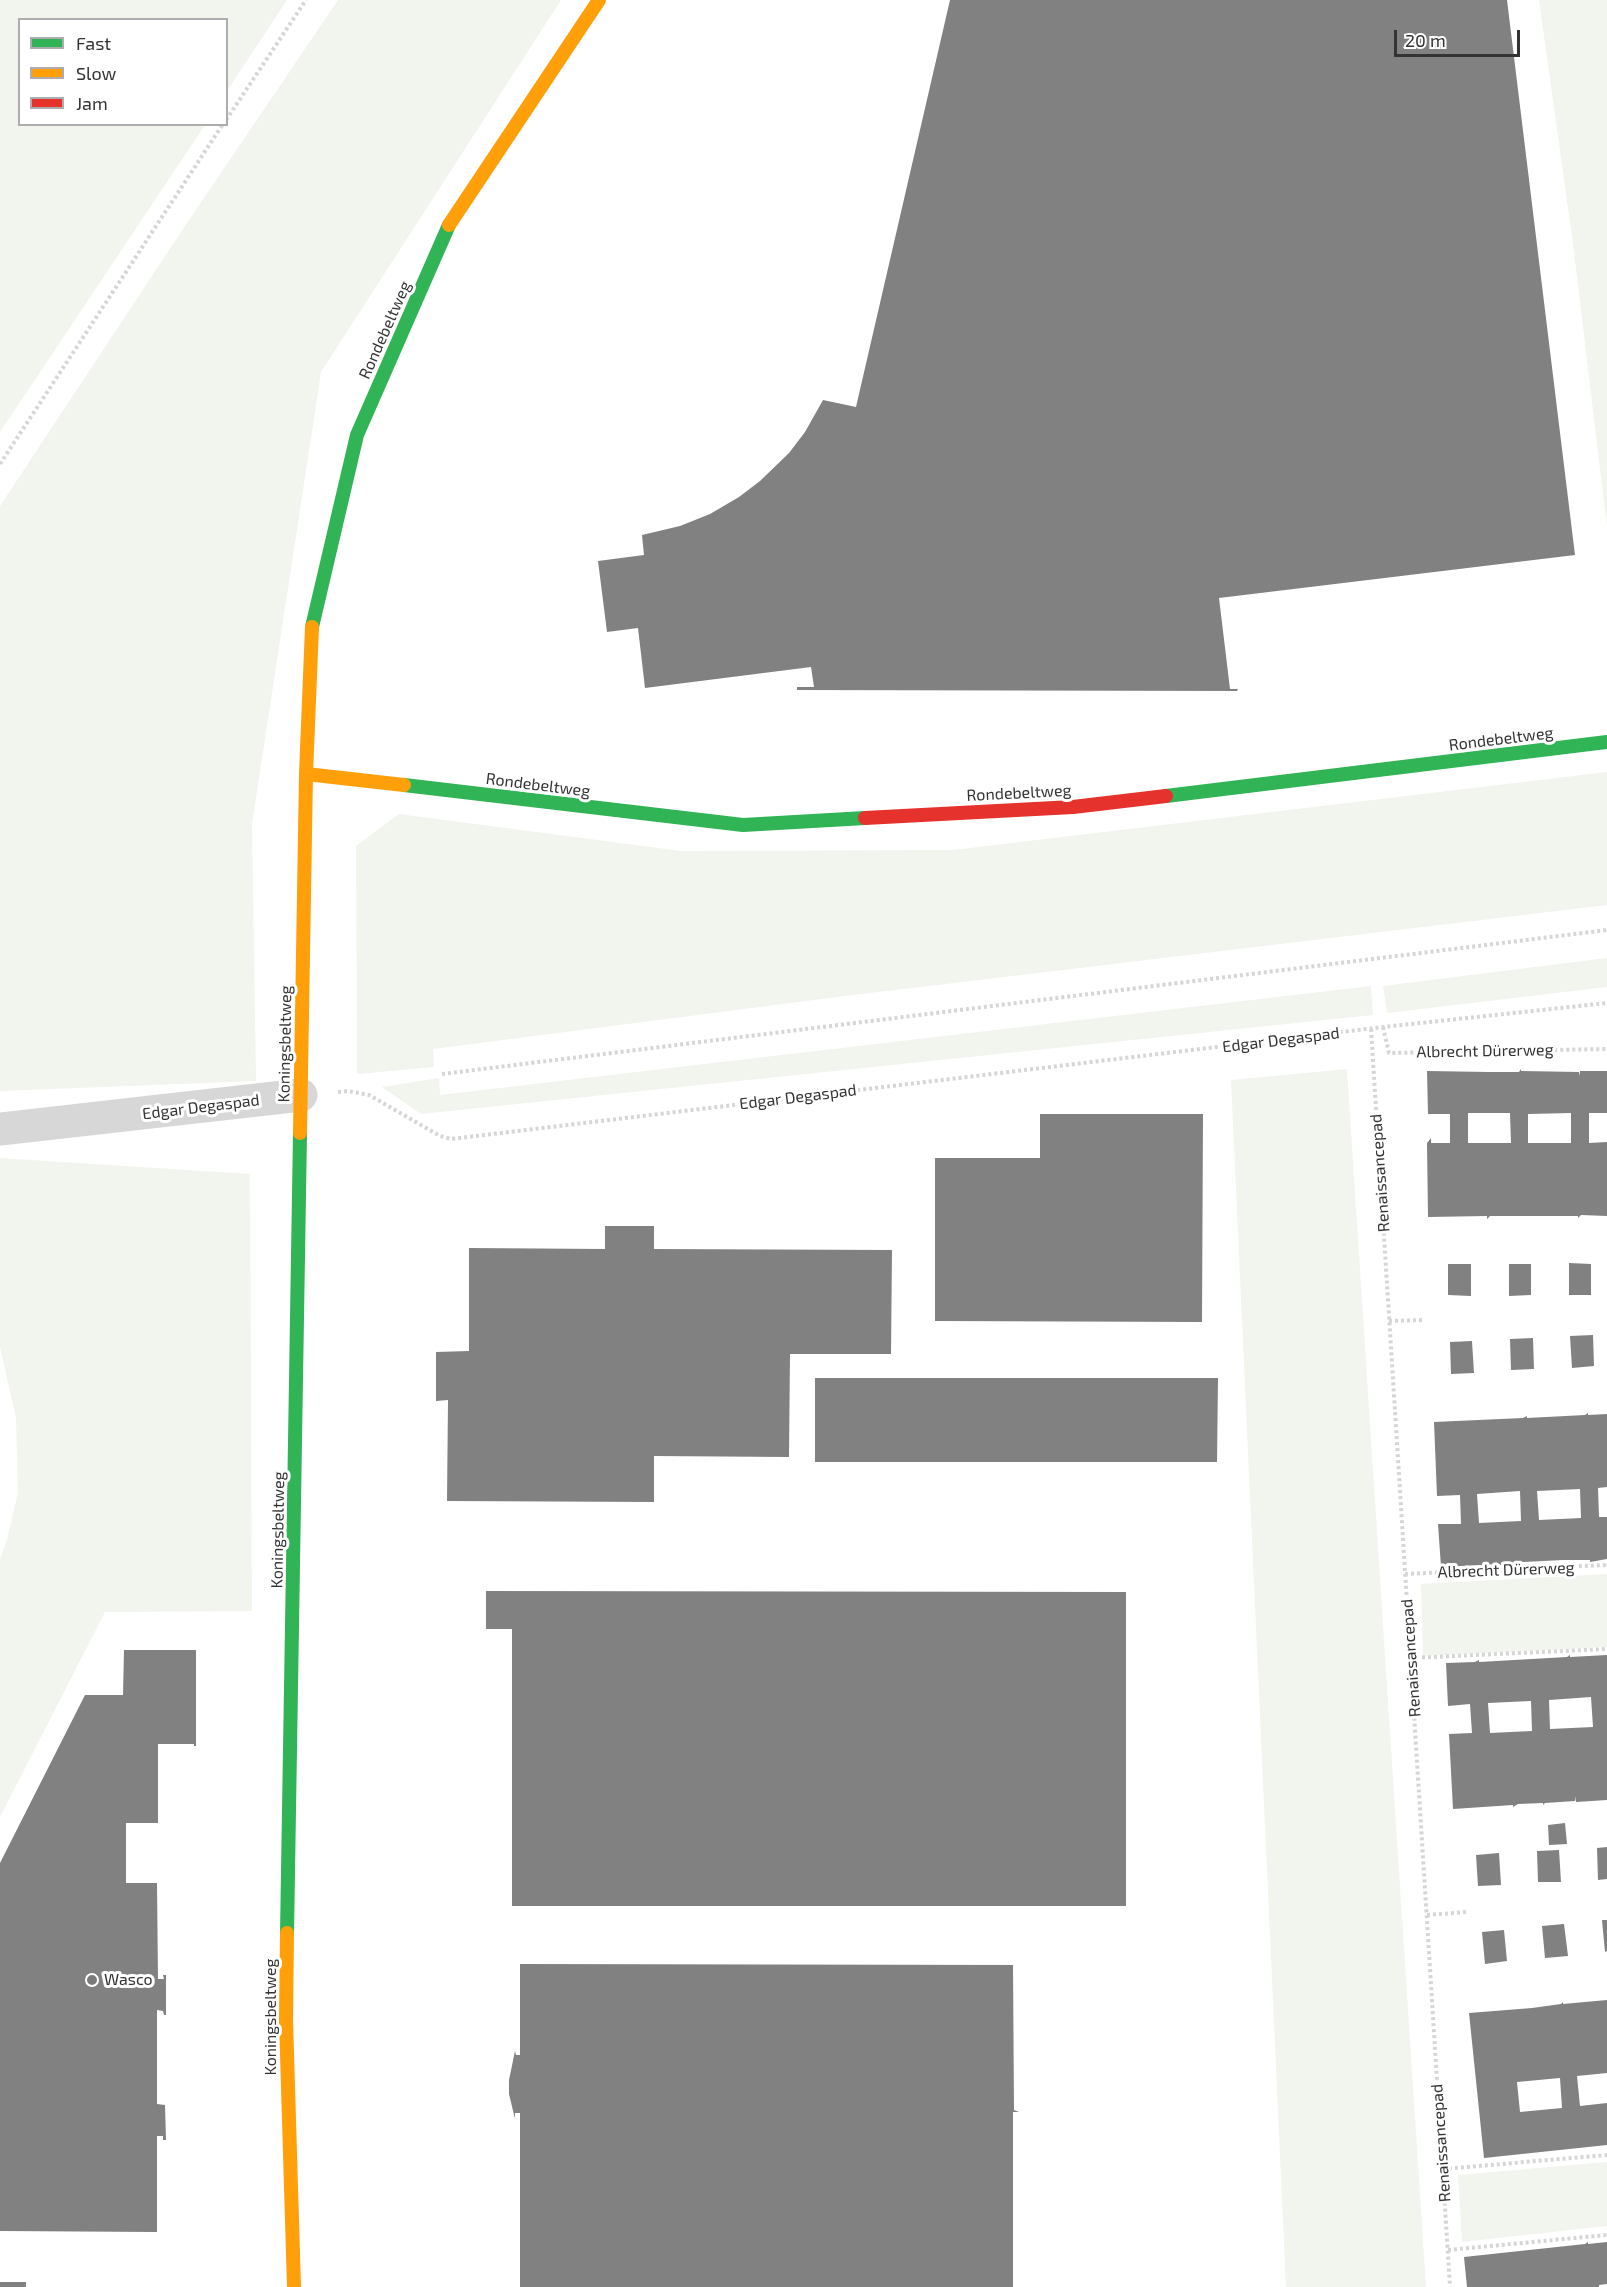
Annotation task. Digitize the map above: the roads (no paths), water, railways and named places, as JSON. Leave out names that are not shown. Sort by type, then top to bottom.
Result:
[{"type":"street","name":"Rondebeltweg","points":[[599,0],[450,223],[357,435],[312,628],[306,774],[743,825],[1073,807],[1607,742]]},
{"type":"street","name":"Koningsbeltweg","points":[[294,2287],[286,2020],[306,774]]},
{"type":"street","name":"Edgar Degaspad","points":[[0,1129],[301,1095]]},
{"type":"place","name":"Wasco","points":[[92,1980]]}]
